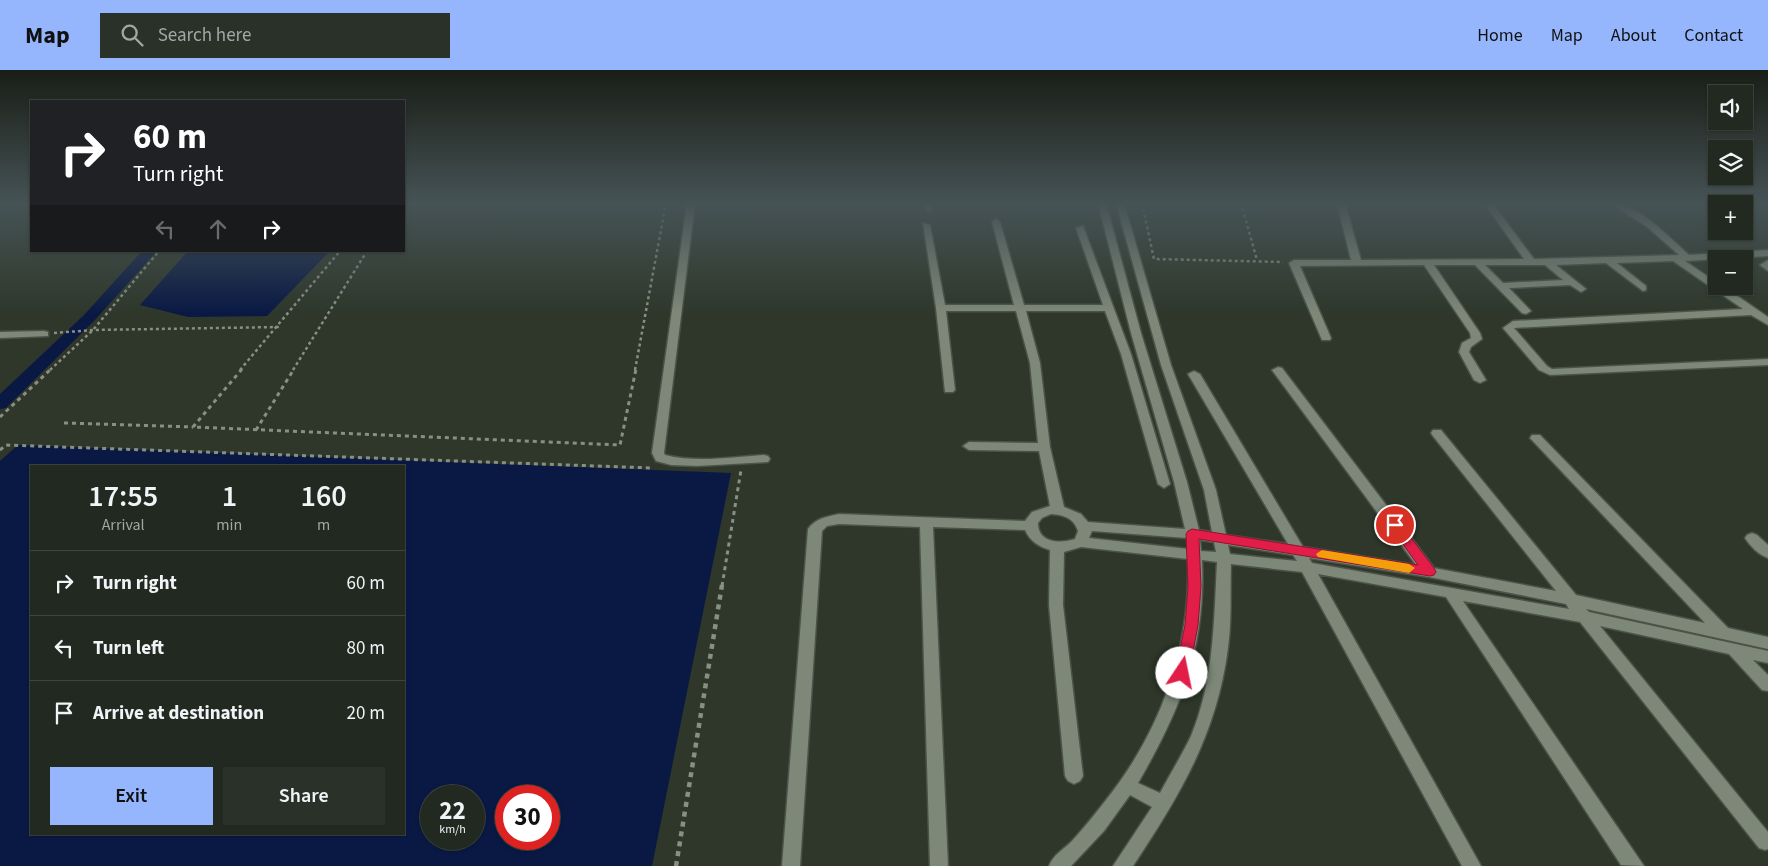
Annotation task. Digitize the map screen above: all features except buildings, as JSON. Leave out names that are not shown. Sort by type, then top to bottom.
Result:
[{"type":"street","points":[[686,240],[658,452],[660,458],[687,462],[764,459]]},
{"type":"street","points":[[929,240],[941,308],[949,390]]},
{"type":"street","points":[[1001,240],[1036,363],[1044,447],[1058,510]]},
{"type":"street","points":[[1084,240],[1126,354],[1164,484]]},
{"type":"street","points":[[1058,866],[1080,846],[1126,785],[1156,735],[1182,673],[1191,625],[1195,554],[1192,534],[1111,240]]},
{"type":"street","points":[[1122,866],[1164,804],[1199,736],[1214,686],[1221,646],[1224,559],[1210,490],[1166,365],[1147,304],[1139,264],[1132,240]]},
{"type":"street","points":[[1351,240],[1357,264]]},
{"type":"street","points":[[1514,240],[1530,262]]},
{"type":"street","points":[[1667,240],[1687,258]]},
{"type":"street","points":[[1326,338],[1294,264],[1547,262],[1687,258],[1768,253]]},
{"type":"street","points":[[1675,258],[1708,281]]},
{"type":"street","points":[[1608,260],[1643,288]]},
{"type":"street","points":[[1501,286],[1577,286],[1547,262]]},
{"type":"street","points":[[1478,263],[1526,311]]},
{"type":"street","points":[[1768,263],[1765,265],[1768,268]]},
{"type":"street","points":[[1428,264],[1475,333],[1475,341],[1464,348],[1480,380]]},
{"type":"street","points":[[1729,295],[1768,322]]},
{"type":"street","points":[[1127,303],[1147,304]]},
{"type":"street","points":[[941,308],[1020,306],[1108,308]]},
{"type":"street","points":[[1754,312],[1513,324],[1508,328],[1543,368],[1550,372],[1768,362]]},
{"type":"street","points":[[0,335],[44,334]]},
{"type":"street","points":[[1278,370],[1430,572]]},
{"type":"street","points":[[1194,374],[1297,550],[1472,866]]},
{"type":"street","points":[[1437,433],[1765,842]]},
{"type":"street","points":[[1536,438],[1724,634]]},
{"type":"street","points":[[968,446],[1044,447]]},
{"type":"street","points":[[1058,510],[1074,515],[1084,526],[1084,537],[1080,542],[1066,548],[1057,548],[1037,540],[1031,533],[1029,526],[1035,515],[1058,510]]},
{"type":"street","points":[[791,866],[815,528],[823,522],[839,519],[1029,526]]},
{"type":"street","points":[[926,521],[939,866]]},
{"type":"street","points":[[1084,526],[1192,534],[1430,572],[1572,600],[1768,643]]},
{"type":"street","points":[[1752,538],[1768,553]]},
{"type":"street","points":[[1080,542],[1306,567],[1585,617],[1768,657]]},
{"type":"street","points":[[1057,548],[1056,605],[1074,776]]},
{"type":"street","points":[[1450,592],[1628,859],[1635,866]]},
{"type":"street","points":[[1736,650],[1768,685]]},
{"type":"street","points":[[1126,785],[1164,804]]},
{"type":"path","points":[[64,424],[193,427],[463,440],[620,445],[660,240]]},
{"type":"path","points":[[1150,240],[1154,259],[1257,260],[1294,264]]},
{"type":"path","points":[[1251,240],[1257,260]]},
{"type":"path","points":[[0,418],[93,330],[158,252]]},
{"type":"path","points":[[193,427],[279,327],[339,252]]},
{"type":"path","points":[[255,430],[366,252]]},
{"type":"path","points":[[44,334],[93,330],[279,327]]},
{"type":"path","points":[[0,450],[6,444],[662,468]]},
{"type":"path","points":[[676,866],[741,472],[731,471]]},
{"type":"water","points":[[187,252],[329,252],[267,316],[188,317],[140,305]]},
{"type":"water","points":[[18,445],[731,473],[652,866],[0,866],[0,461]]},
{"type":"waterway","points":[[0,404],[89,318],[149,252]]},
{"type":"slow traffic","points":[[1322,554],[1409,568]]},
{"type":"route","points":[[1182,673],[1191,625],[1195,587],[1195,554],[1192,534],[1430,572],[1395,525]]}]
